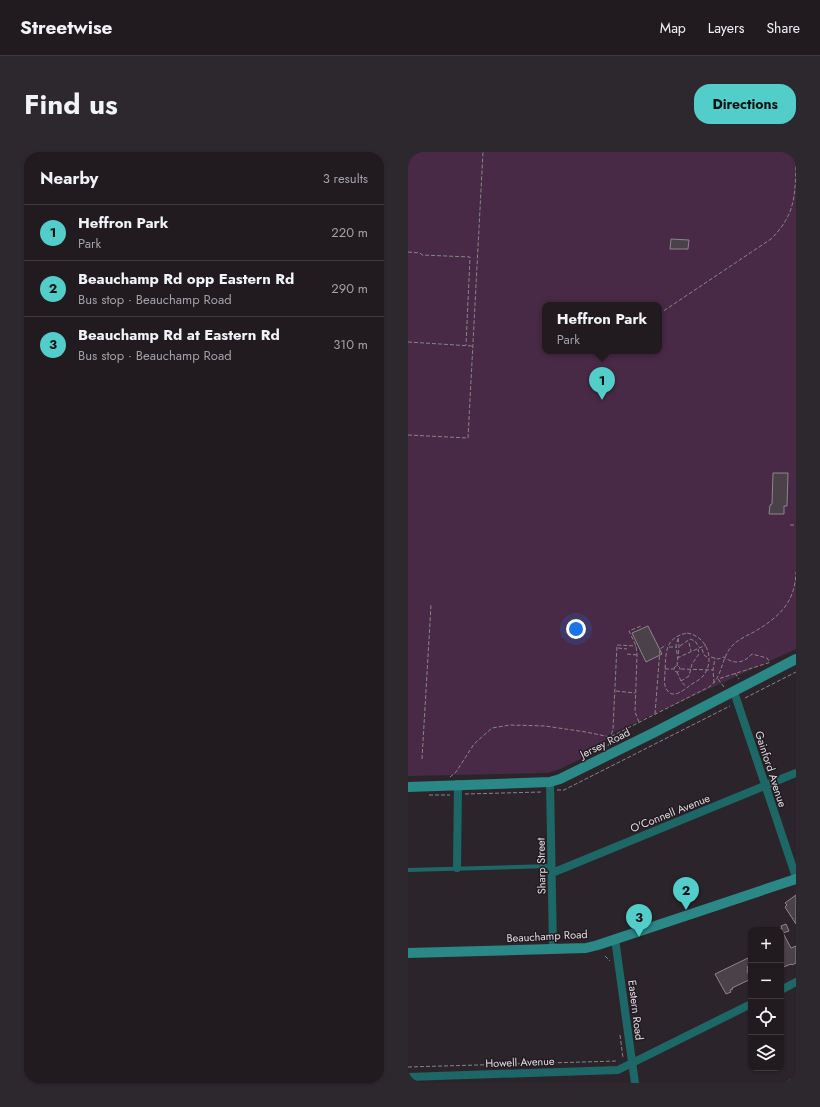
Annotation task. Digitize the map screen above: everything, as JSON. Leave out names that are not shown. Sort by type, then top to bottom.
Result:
[{"type":"street","name":"Jersey Road","points":[[408,787],[456,781],[550,782],[560,779],[734,692],[796,659]]},
{"type":"street","name":"Gainford Avenue","points":[[734,692],[796,878]]},
{"type":"street","name":"O'Connell Avenue","points":[[552,869],[796,773]]},
{"type":"street","points":[[456,781],[457,868]]},
{"type":"street","name":"Sharp Street","points":[[550,782],[553,949]]},
{"type":"street","name":"Beauchamp Road","points":[[408,953],[586,948],[796,878]]},
{"type":"street","name":"Eastern Road","points":[[615,939],[628,1062],[635,1083]]},
{"type":"street","points":[[784,988],[796,982]]},
{"type":"street","name":"Howell Avenue","points":[[408,1077],[618,1070],[628,1062],[748,1005]]},
{"type":"street","points":[[791,1083],[796,1081]]},
{"type":"lane","points":[[408,870],[457,868],[552,869]]},
{"type":"path","points":[[408,435],[468,438],[483,152]]},
{"type":"path","points":[[662,312],[771,239],[780,230],[786,222],[791,210],[795,191],[796,165]]},
{"type":"path","points":[[408,252],[420,253],[422,255],[470,257],[466,345]]},
{"type":"path","points":[[408,342],[473,346]]},
{"type":"path","points":[[790,525],[796,525]]},
{"type":"path","points":[[718,679],[724,658],[734,643],[770,621],[782,610],[792,595],[796,572]]},
{"type":"path","points":[[422,759],[431,605]]},
{"type":"path","points":[[640,723],[634,712],[636,693],[636,646],[629,631],[641,626]]},
{"type":"path","points":[[687,633],[699,638],[706,645],[709,657],[706,669],[701,678],[680,693],[677,694],[668,692],[665,683],[666,650],[671,641],[678,636],[687,633]]},
{"type":"path","points":[[674,669],[677,666],[676,645],[678,636]]},
{"type":"path","points":[[680,646],[690,639],[700,647]]},
{"type":"path","points":[[689,643],[691,652]]},
{"type":"path","points":[[608,747],[613,729],[617,645],[636,646]]},
{"type":"path","points":[[655,715],[660,648],[666,645]]},
{"type":"path","points":[[677,658],[706,645]]},
{"type":"path","points":[[669,647],[676,647]]},
{"type":"path","points":[[617,648],[627,649]]},
{"type":"path","points":[[681,681],[687,678],[694,660],[699,654],[698,649]]},
{"type":"path","points":[[702,649],[704,655],[707,657]]},
{"type":"path","points":[[626,654],[637,655]]},
{"type":"path","points":[[711,657],[718,659],[724,658],[731,662],[740,663],[752,654],[767,658],[769,662]]},
{"type":"path","points":[[714,683],[713,670],[715,658]]},
{"type":"path","points":[[456,781],[447,778],[456,772],[474,744],[492,728],[510,725],[544,726],[610,737],[655,715],[714,683],[718,679],[776,661]]},
{"type":"path","points":[[677,666],[680,667],[680,669],[713,670]]},
{"type":"path","points":[[665,668],[674,669],[681,681],[687,687]]},
{"type":"path","points":[[677,672],[680,671],[680,669]]},
{"type":"path","points":[[615,691],[636,693]]},
{"type":"path","points":[[604,956],[610,960],[611,968]]},
{"type":"path","name":"Eastern Road","points":[[619,1030],[628,1062]]},
{"type":"path","name":"Howell Avenue","points":[[408,1067],[616,1061]]},
{"type":"shaded area","points":[[408,152],[796,152],[796,649],[608,735],[601,749],[560,769],[548,773],[408,776]]},
{"type":"building","points":[[671,239],[689,240],[688,249],[670,249]]},
{"type":"building","points":[[773,473],[788,473],[787,506],[784,506],[784,514],[769,514],[770,505],[772,504]]},
{"type":"building","points":[[648,626],[662,654],[646,662],[632,633]]},
{"type":"building","points":[[796,895],[796,924],[785,907],[787,905],[785,903]]},
{"type":"building","points":[[786,924],[789,931],[784,933],[784,927],[781,926]]},
{"type":"building","points":[[784,935],[791,948],[796,946],[796,963],[784,967]]},
{"type":"building","points":[[748,958],[748,980],[732,988],[733,989],[730,990],[731,992],[726,994],[715,974]]},
{"type":"place","name":"Heffron Park","points":[[602,400]]},
{"type":"place","name":"Beauchamp Rd opp Eastern Rd","points":[[686,910]]},
{"type":"place","name":"Beauchamp Rd at Eastern Rd","points":[[639,937]]}]
